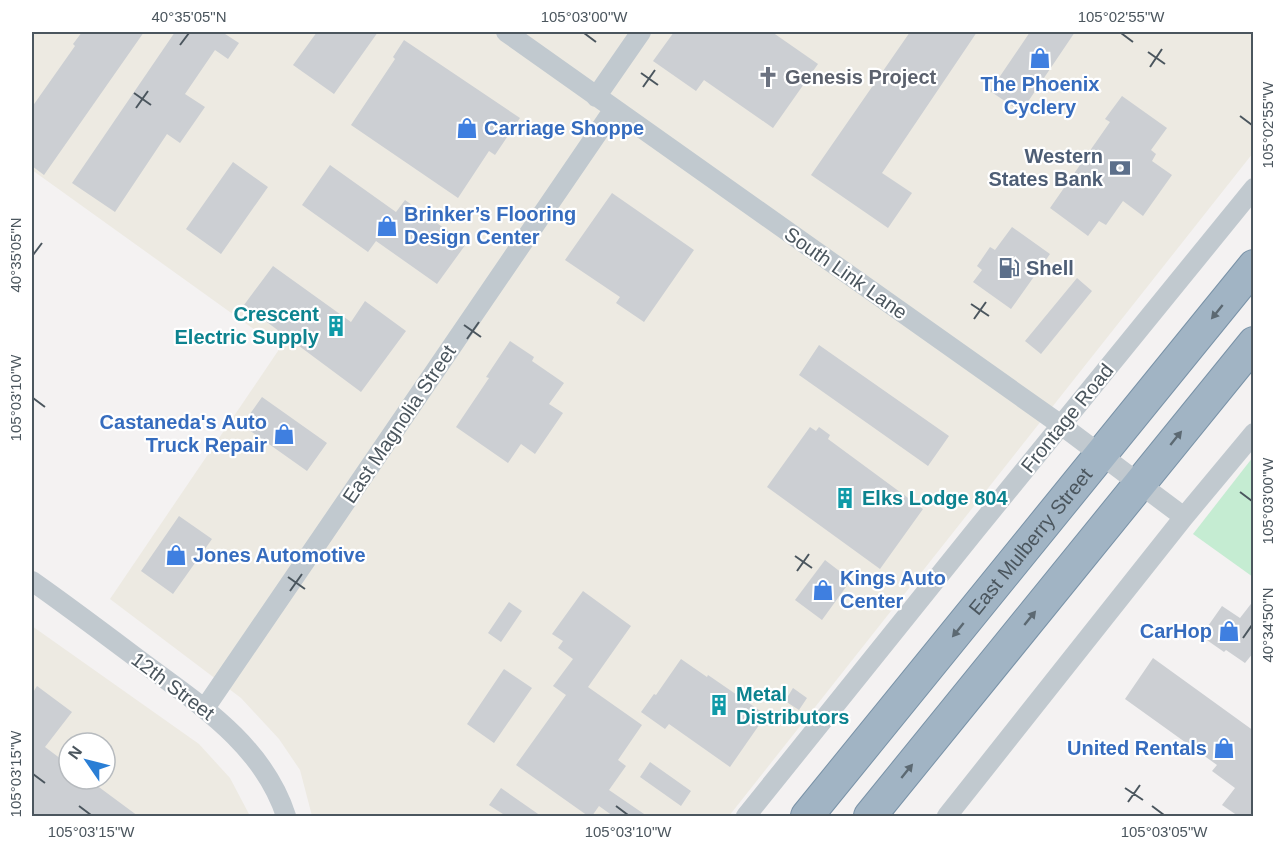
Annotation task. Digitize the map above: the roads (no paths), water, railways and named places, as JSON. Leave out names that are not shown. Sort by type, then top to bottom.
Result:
[{"type":"highway","name":"East Mulberry Street","points":[[814,811],[1254,266]]},
{"type":"highway","points":[[870,816],[1254,343]]},
{"type":"street","name":"South Link Lane","points":[[506,32],[1061,425],[1184,517]]},
{"type":"street","points":[[596,96],[641,32]]},
{"type":"street","name":"East Magnolia Street","points":[[205,708],[614,109]]},
{"type":"street","name":"Frontage Road","points":[[746,816],[1254,189]]},
{"type":"street","points":[[947,816],[1184,517],[1254,433]]},
{"type":"street","name":"12th Street","points":[[32,580],[205,708],[235,733],[269,777],[281,800],[286,816]]},
{"type":"place","name":"The Phoenix Cyclery","points":[[1040,58]]},
{"type":"place","name":"Genesis Project","points":[[768,77]]},
{"type":"place","name":"Carriage Shoppe","points":[[467,128]]},
{"type":"place","name":"Western States Bank","points":[[1120,168]]},
{"type":"place","name":"Brinker’s Flooring Design Center","points":[[387,226]]},
{"type":"place","name":"Shell","points":[[1009,268]]},
{"type":"place","name":"Crescent Electric Supply","points":[[336,326]]},
{"type":"place","name":"Castaneda's Auto Truck Repair","points":[[284,434]]},
{"type":"place","name":"Elks Lodge 804","points":[[845,498]]},
{"type":"place","name":"Jones Automotive","points":[[176,555]]},
{"type":"place","name":"Kings Auto Center","points":[[823,590]]},
{"type":"place","name":"CarHop","points":[[1229,631]]},
{"type":"place","name":"Metal Distributors","points":[[719,705]]},
{"type":"place","name":"United Rentals","points":[[1224,748]]}]
